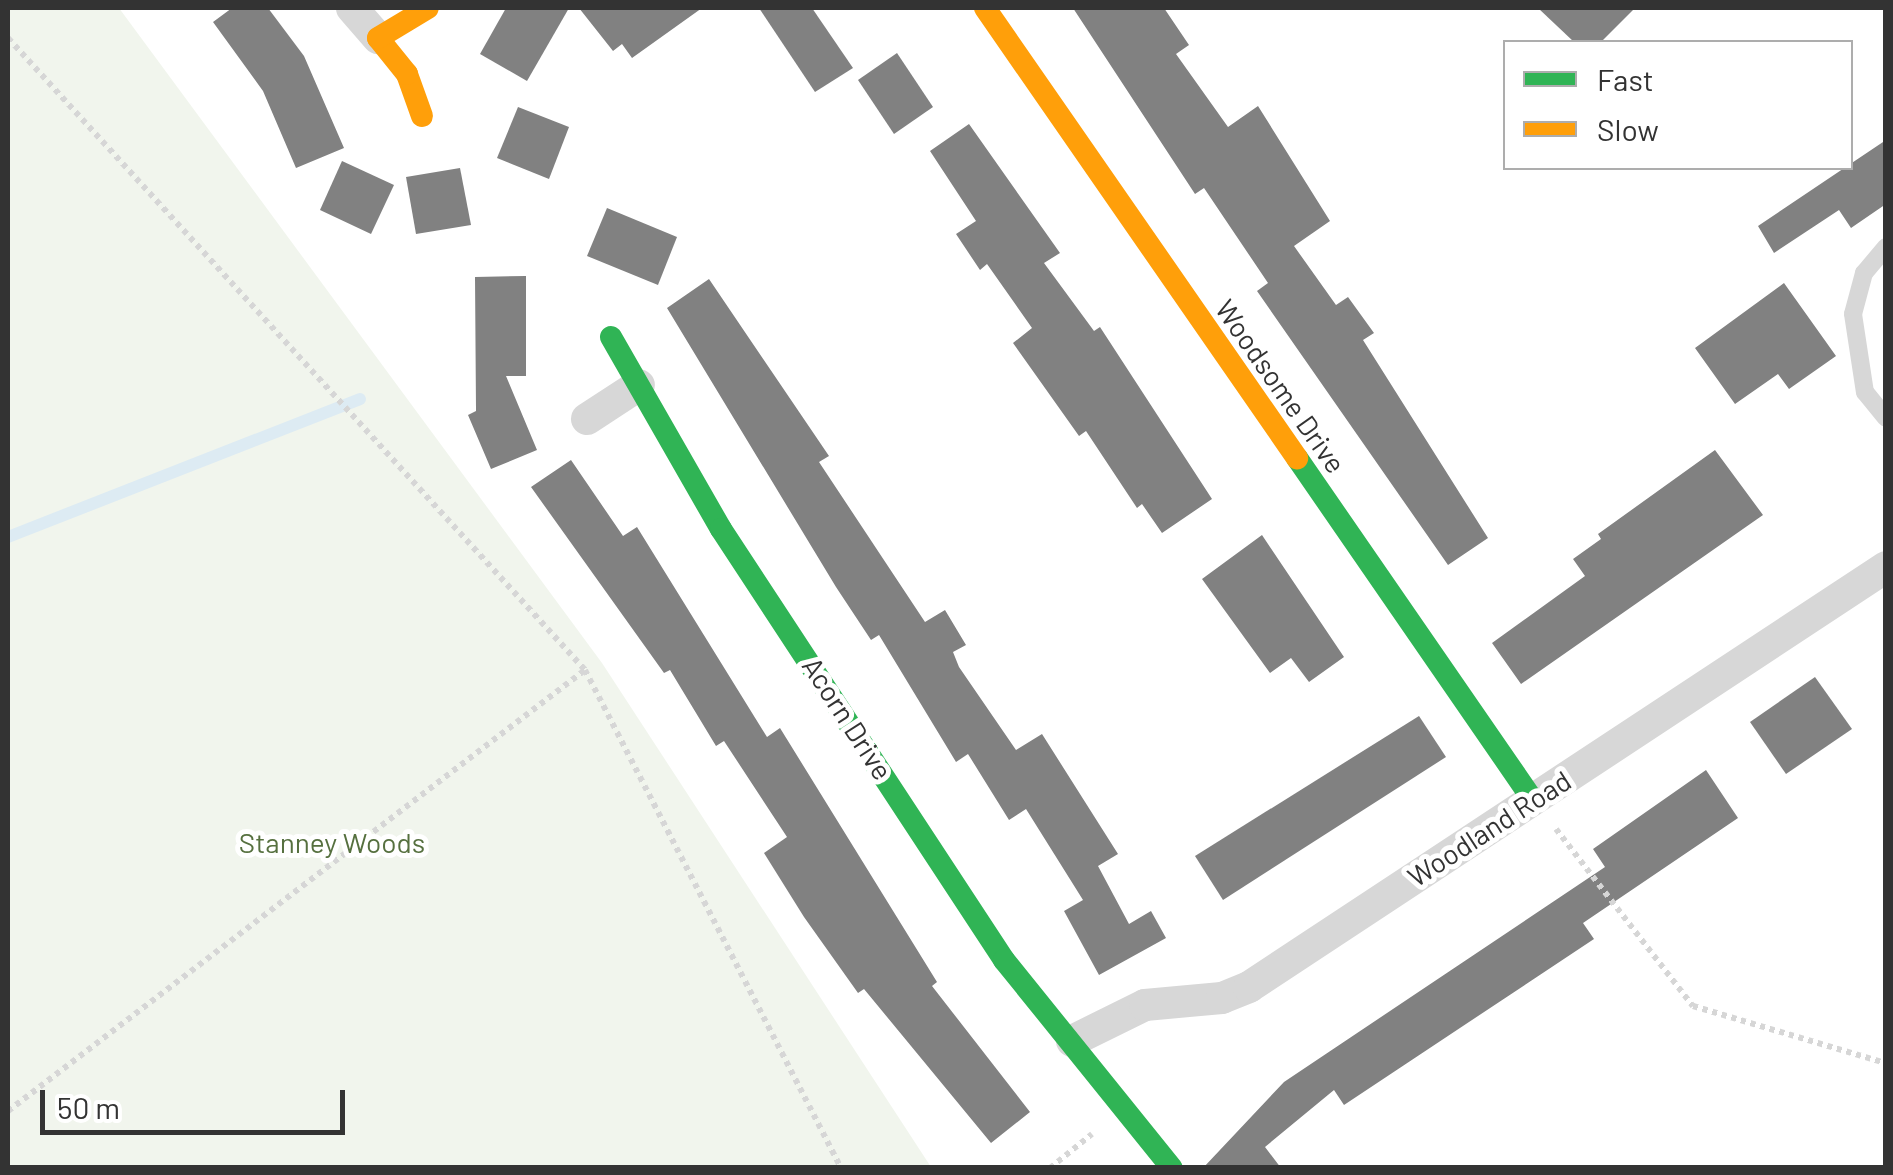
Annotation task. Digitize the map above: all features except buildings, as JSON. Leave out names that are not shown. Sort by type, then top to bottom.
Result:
[{"type":"street","points":[[352,8],[407,74],[422,116]]},
{"type":"street","points":[[378,38],[428,8]]},
{"type":"street","name":"Woodsome Drive","points":[[984,8],[1531,797]]},
{"type":"street","name":"Acorn Drive","points":[[611,337],[721,529],[865,739],[924,839],[1004,960],[1172,1168]]},
{"type":"street","points":[[587,419],[640,385]]},
{"type":"street","name":"Woodland Road","points":[[1072,1041],[1145,1005],[1222,998],[1249,987],[1531,797],[1616,749],[1886,568]]},
{"type":"lane","points":[[1886,247],[1864,273],[1853,314],[1865,392],[1886,418]]},
{"type":"path","points":[[8,38],[585,670],[841,1168]]},
{"type":"path","points":[[8,1111],[585,670]]},
{"type":"path","points":[[1531,797],[1693,1006],[1886,1063]]},
{"type":"green space","name":"Stanney Woods","points":[[8,8],[119,8],[602,663],[931,1167],[8,1167]]},
{"type":"waterway","points":[[8,537],[360,399]]},
{"type":"traffic: fast","points":[[611,337],[721,529],[1004,960],[1172,1168]]},
{"type":"traffic: fast","points":[[1297,458],[1531,797]]},
{"type":"traffic: slow","points":[[422,116],[407,74],[378,38],[428,8]]},
{"type":"traffic: slow","points":[[985,8],[1297,458]]}]
